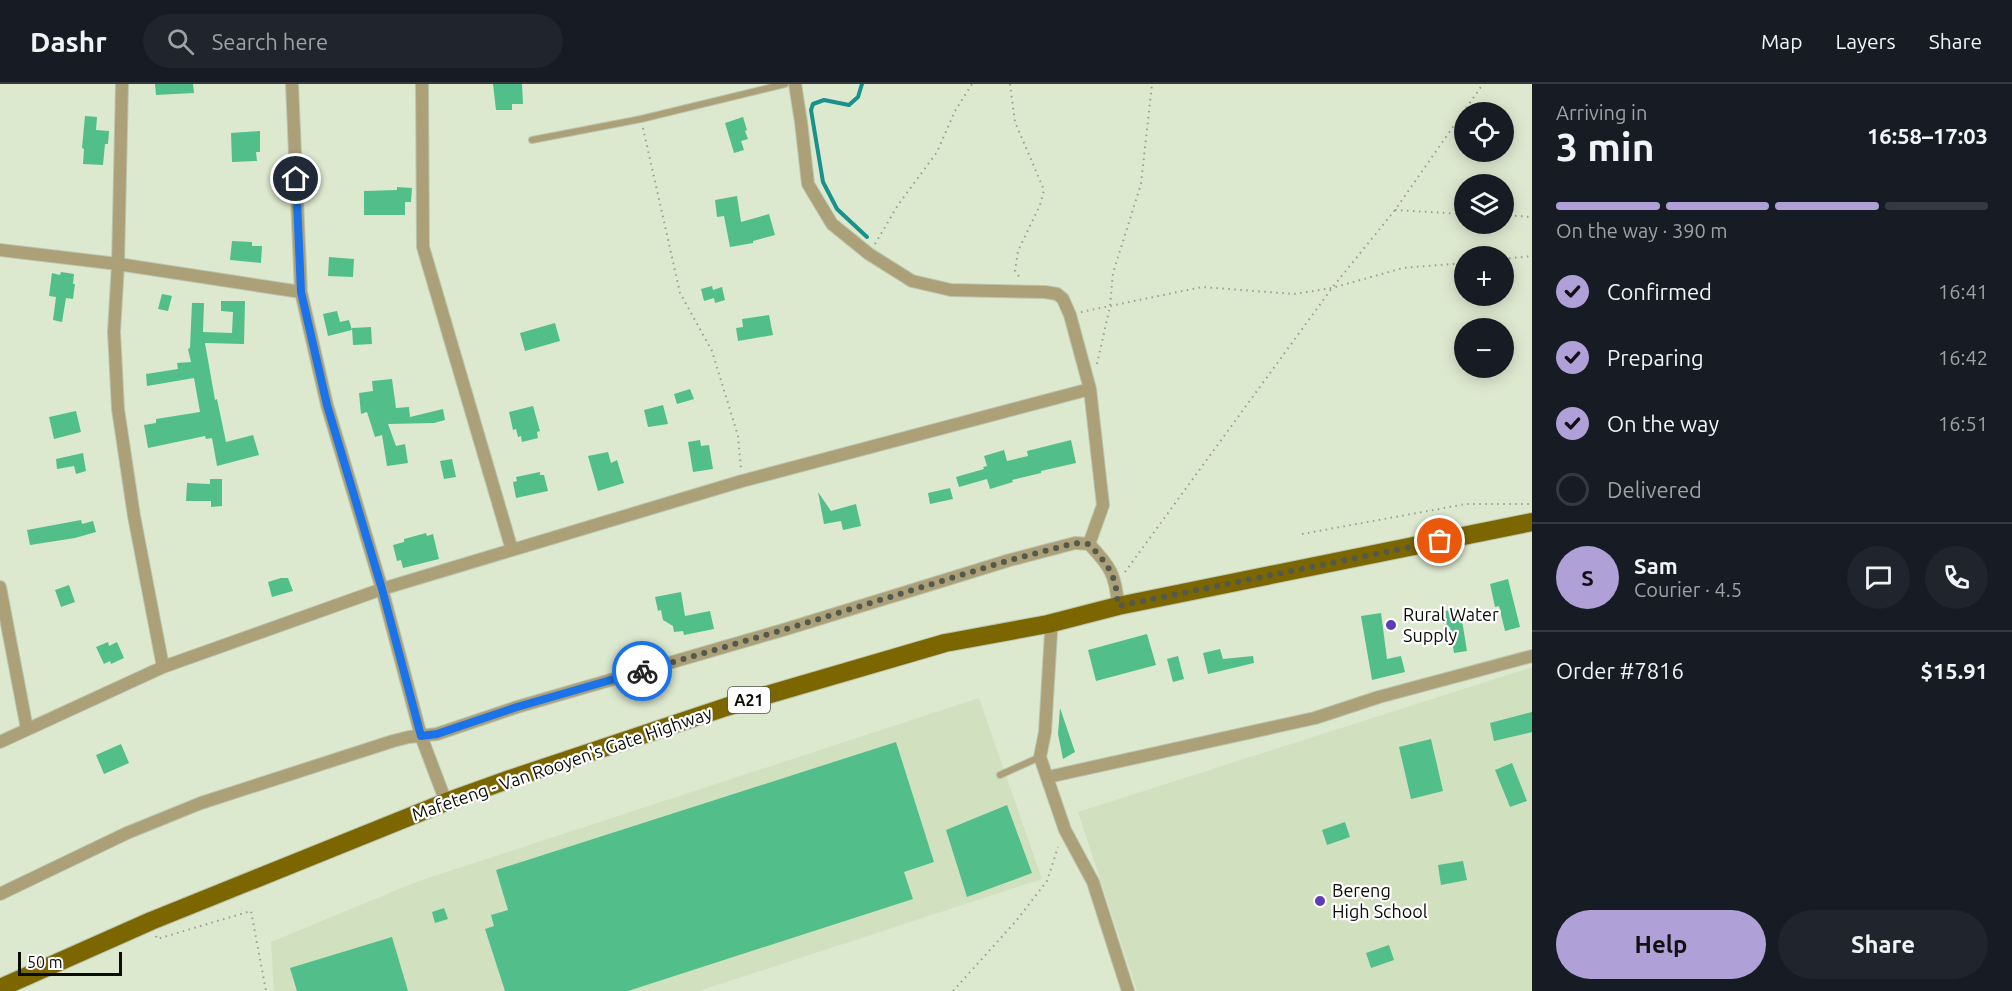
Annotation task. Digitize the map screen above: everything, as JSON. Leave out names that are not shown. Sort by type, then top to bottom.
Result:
[{"type":"main road","name":"Mafeteng - Van Rooyen's Gate Highway","points":[[0,987],[152,921],[446,802],[726,707],[945,643],[1048,624],[1118,606],[1532,522]]},
{"type":"street","points":[[122,84],[118,264],[114,332],[118,409],[134,516],[163,667]]},
{"type":"street","points":[[292,84],[301,292],[327,405],[382,589],[421,736],[446,802]]},
{"type":"street","points":[[422,84],[423,248],[512,550]]},
{"type":"street","points":[[795,84],[808,184],[832,224],[869,254],[912,281],[951,290],[1045,291],[1057,294],[1064,299],[1089,389],[1103,505],[1089,544]]},
{"type":"street","points":[[0,250],[118,264],[301,292]]},
{"type":"street","points":[[0,742],[163,667],[382,589],[742,481],[1089,389]]},
{"type":"street","points":[[0,894],[127,833],[201,803],[393,741],[437,734],[517,707],[783,630],[1010,560],[1075,543],[1089,544],[1107,563],[1116,584],[1118,606]]},
{"type":"street","points":[[0,587],[27,729]]},
{"type":"street","points":[[1048,624],[1051,632],[1045,732],[1040,757],[1065,830],[1093,882],[1128,991]]},
{"type":"street","points":[[1048,777],[1315,718],[1379,697],[1532,656]]},
{"type":"lane","points":[[532,140],[641,119],[785,84]]},
{"type":"lane","points":[[1000,775],[1040,757]]},
{"type":"path","points":[[869,254],[898,206],[937,152],[955,111],[972,84]]},
{"type":"path","points":[[1010,84],[1015,122],[1044,190],[1040,205],[1018,251],[1015,271],[1023,280]]},
{"type":"path","points":[[1089,389],[1100,353],[1110,306],[1113,273],[1141,184],[1152,84]]},
{"type":"path","points":[[1116,584],[1332,288],[1395,210],[1483,84]]},
{"type":"path","points":[[641,119],[680,293],[712,351],[738,436],[742,481]]},
{"type":"path","points":[[1395,210],[1454,213]]},
{"type":"path","points":[[1514,216],[1532,217]]},
{"type":"path","points":[[1514,258],[1532,256]]},
{"type":"path","points":[[1070,315],[1203,287],[1294,294],[1332,288],[1403,268],[1454,264]]},
{"type":"path","points":[[1302,534],[1466,504],[1532,504]]},
{"type":"path","points":[[953,991],[1016,921],[1047,881],[1065,830]]},
{"type":"path","points":[[152,921],[157,939],[251,911],[267,991]]},
{"type":"shaded area","name":"Bereng High School","points":[[1532,667],[1532,991],[1137,991],[1078,812]]},
{"type":"shaded area","points":[[979,698],[1042,879],[699,991],[274,991],[271,942],[416,882]]},
{"type":"building","points":[[155,84],[193,84],[194,93],[156,95]]},
{"type":"building","points":[[493,84],[522,84],[523,104],[512,104],[512,110],[496,110]]},
{"type":"building","points":[[85,116],[97,117],[96,130],[109,131],[103,165],[83,164]]},
{"type":"building","points":[[743,117],[748,139],[741,141],[744,150],[734,153],[725,123]]},
{"type":"building","points":[[260,131],[260,152],[256,152],[257,161],[232,162],[231,133]]},
{"type":"building","points":[[397,187],[412,188],[411,202],[405,202],[405,215],[364,215],[364,191],[397,190]]},
{"type":"building","points":[[737,196],[741,222],[769,214],[775,235],[753,241],[753,243],[730,247],[724,216],[717,217],[715,200]]},
{"type":"building","points":[[232,241],[252,242],[252,246],[262,246],[261,263],[230,260]]},
{"type":"building","points":[[329,257],[354,259],[353,277],[328,276]]},
{"type":"building","points":[[61,272],[74,274],[73,284],[75,284],[73,299],[66,298],[62,322],[53,320],[56,297],[49,296],[52,273],[60,275]]},
{"type":"building","points":[[712,286],[713,290],[722,287],[725,300],[715,303],[714,298],[704,301],[701,289]]},
{"type":"building","points":[[162,294],[172,296],[168,311],[158,309]]},
{"type":"building","points":[[221,301],[245,301],[244,344],[205,343],[215,400],[217,399],[226,442],[253,435],[259,455],[217,466],[212,438],[206,439],[205,436],[148,448],[144,425],[156,423],[156,419],[200,412],[194,378],[147,386],[146,374],[178,369],[177,363],[191,362],[188,349],[190,348],[192,303],[204,303],[203,332],[232,333],[233,312],[221,311]]},
{"type":"building","points":[[337,311],[340,322],[349,320],[352,330],[328,336],[323,314]]},
{"type":"building","points":[[769,315],[773,335],[738,341],[736,328],[743,327],[742,319]]},
{"type":"building","points":[[555,323],[560,341],[525,351],[520,333]]},
{"type":"building","points":[[371,327],[372,344],[353,345],[352,328]]},
{"type":"building","points":[[392,379],[396,408],[409,407],[410,417],[443,409],[445,420],[434,423],[388,424],[396,446],[405,444],[408,463],[387,466],[382,435],[375,437],[367,412],[361,414],[359,393],[373,391],[372,381]]},
{"type":"building","points":[[690,389],[694,399],[677,404],[674,394]]},
{"type":"building","points":[[663,405],[668,424],[648,427],[644,410]]},
{"type":"building","points":[[533,406],[540,431],[537,432],[538,438],[522,442],[516,429],[513,430],[509,412]]},
{"type":"building","points":[[76,411],[81,432],[54,439],[49,417]]},
{"type":"building","points":[[700,440],[701,446],[709,445],[713,469],[693,472],[688,442]]},
{"type":"building","points":[[1071,440],[1076,463],[1041,471],[1041,473],[1012,480],[1013,482],[990,489],[987,479],[959,487],[956,477],[984,469],[983,467],[987,466],[984,456],[1004,450],[1007,461],[1028,456],[1027,451]]},
{"type":"building","points":[[608,452],[611,463],[617,460],[624,483],[598,491],[588,456]]},
{"type":"building","points":[[83,453],[86,471],[76,474],[74,466],[57,469],[56,459]]},
{"type":"building","points":[[452,459],[456,477],[444,479],[440,461]]},
{"type":"building","points":[[540,472],[540,475],[544,475],[548,491],[516,498],[513,482],[517,481],[516,477]]},
{"type":"building","points":[[210,479],[222,479],[222,506],[211,507],[211,501],[186,501],[187,483],[210,484]]},
{"type":"building","points":[[950,488],[953,499],[930,504],[928,493]]},
{"type":"building","points":[[818,492],[831,511],[856,504],[861,526],[843,530],[841,521],[824,524]]},
{"type":"building","points":[[81,520],[82,524],[93,521],[96,532],[75,538],[30,545],[27,530]]},
{"type":"building","points":[[426,533],[427,536],[433,534],[439,559],[403,568],[401,560],[397,561],[393,545],[404,542],[404,539]]},
{"type":"building","points":[[288,578],[293,591],[272,597],[268,582]]},
{"type":"building","points":[[1508,579],[1520,627],[1505,631],[1499,606],[1495,607],[1490,584]]},
{"type":"building","points":[[69,585],[75,602],[61,607],[55,590]]},
{"type":"building","points":[[681,592],[685,616],[710,611],[714,629],[684,635],[683,631],[674,632],[673,626],[663,620],[655,597]]},
{"type":"building","points":[[1460,608],[1467,651],[1454,653],[1445,611]]},
{"type":"building","points":[[1381,613],[1387,659],[1401,656],[1405,672],[1372,680],[1361,616]]},
{"type":"building","points":[[1147,634],[1156,665],[1096,681],[1088,650]]},
{"type":"building","points":[[108,642],[109,646],[117,642],[124,658],[111,664],[110,661],[104,664],[96,647]]},
{"type":"building","points":[[1220,649],[1223,659],[1253,656],[1254,663],[1208,674],[1203,653]]},
{"type":"building","points":[[1178,656],[1184,679],[1173,682],[1167,659]]},
{"type":"building","points":[[1060,708],[1075,752],[1063,759],[1058,734]]},
{"type":"building","points":[[1532,712],[1532,732],[1494,741],[1490,723]]},
{"type":"building","points":[[1431,739],[1443,791],[1411,799],[1399,747]]},
{"type":"building","points":[[896,742],[934,862],[904,872],[913,899],[628,991],[505,991],[485,929],[494,926],[491,915],[508,910],[496,870]]},
{"type":"building","points":[[121,744],[129,763],[104,774],[96,755]]},
{"type":"building","points":[[1512,763],[1527,801],[1510,807],[1495,770]]},
{"type":"building","points":[[1007,805],[1032,873],[967,897],[946,830]]},
{"type":"building","points":[[1345,822],[1350,837],[1327,845],[1322,830]]},
{"type":"building","points":[[1463,861],[1467,880],[1441,885],[1438,865]]},
{"type":"building","points":[[444,908],[448,919],[435,923],[432,912]]},
{"type":"building","points":[[392,937],[408,991],[297,991],[290,968]]},
{"type":"building","points":[[1389,945],[1394,960],[1371,968],[1366,953]]},
{"type":"waterway","points":[[862,84],[858,97],[849,105],[824,100],[813,104],[811,110],[823,182],[837,209],[867,237]]},
{"type":"way so far","points":[[642,671],[1010,560],[1075,543],[1089,544],[1107,563],[1116,584],[1118,606],[1440,541]]},
{"type":"place","name":"Rural Water Supply","points":[[1391,625]]},
{"type":"place","name":"Bereng High School","points":[[1320,901]]},
{"type":"route","points":[[296,179],[301,292],[327,405],[382,589],[421,736],[437,734],[517,707],[642,671]]}]
